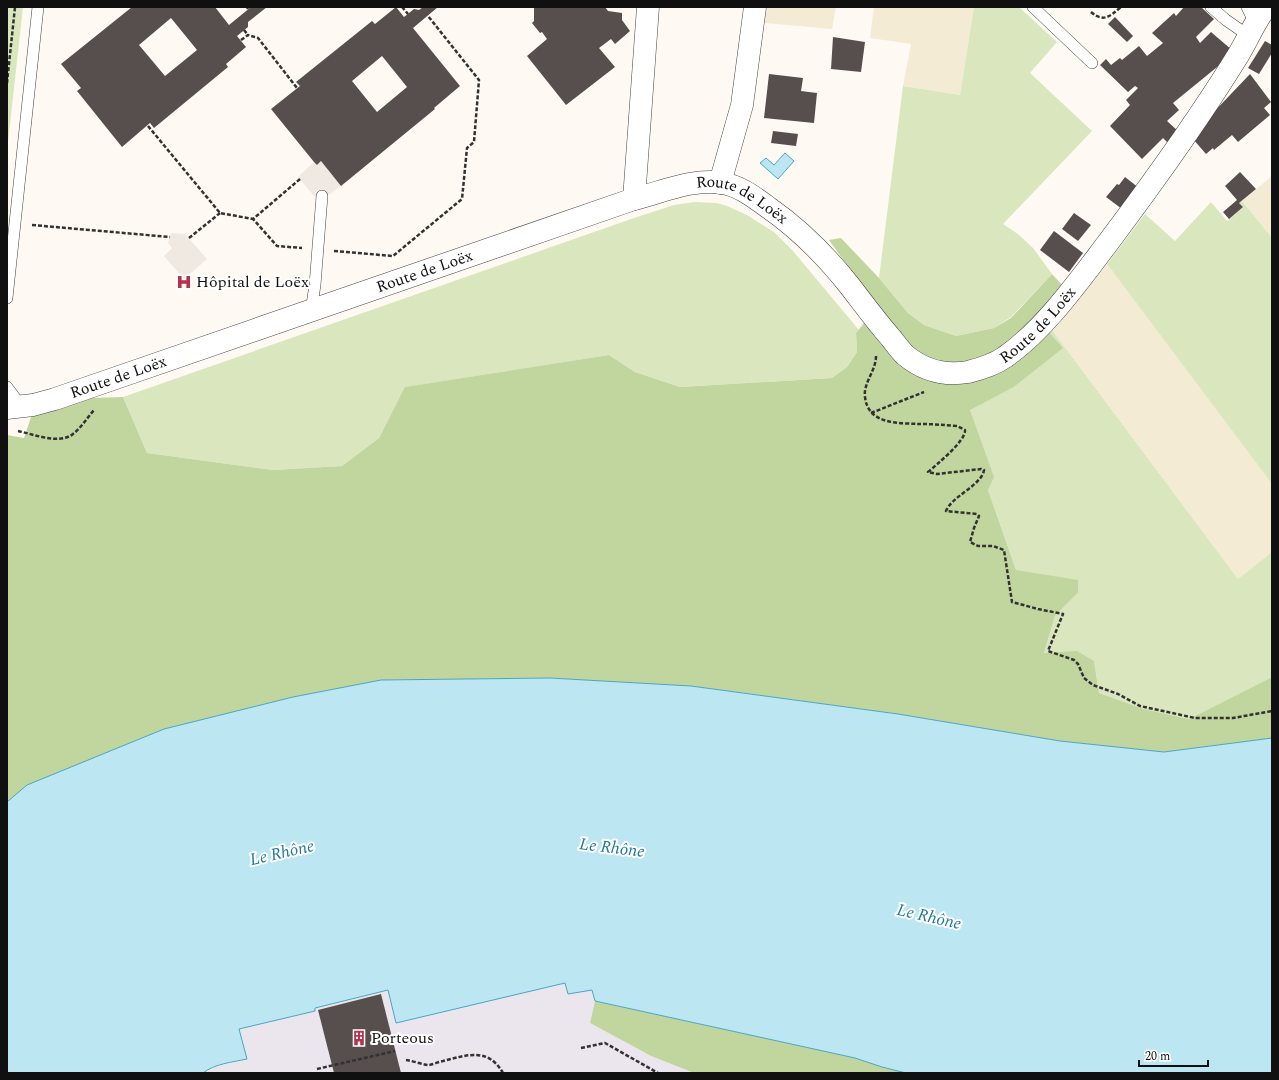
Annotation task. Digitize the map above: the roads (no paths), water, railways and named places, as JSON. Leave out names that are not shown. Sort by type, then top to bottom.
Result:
[{"type":"street","points":[[634,199],[648,7]]},
{"type":"street","points":[[720,183],[742,105],[755,7]]},
{"type":"street","name":"Route de Loëx","points":[[15,408],[54,399],[634,199],[684,185],[720,183],[736,187],[749,194],[786,220],[812,243],[848,283],[878,323],[904,354],[919,364],[946,374],[976,370],[1003,359],[1018,348],[1075,285],[1145,193],[1238,55],[1254,18]]},
{"type":"lane","points":[[7,298],[38,7]]},
{"type":"lane","points":[[1033,7],[1092,63]]},
{"type":"lane","points":[[1211,7],[1226,20],[1254,18]]},
{"type":"lane","points":[[311,311],[315,285],[322,196]]},
{"type":"lane","points":[[7,387],[15,408]]},
{"type":"water","points":[[785,153],[794,161],[778,179],[760,163],[766,158],[774,165]]},
{"type":"water","name":"Le Rhône","points":[[550,678],[691,686],[898,714],[1060,741],[1164,752],[1272,738],[1272,1073],[906,1073],[855,1058],[595,1001],[592,990],[568,994],[565,983],[396,1023],[388,990],[315,1008],[315,1011],[239,1029],[247,1059],[218,1065],[203,1073],[7,1073],[7,802],[27,785],[164,729],[293,697],[381,680]]},
{"type":"place","name":"Hôpital de Loëx","points":[[184,282]]},
{"type":"place","name":"Porteous","points":[[359,1038]]}]
